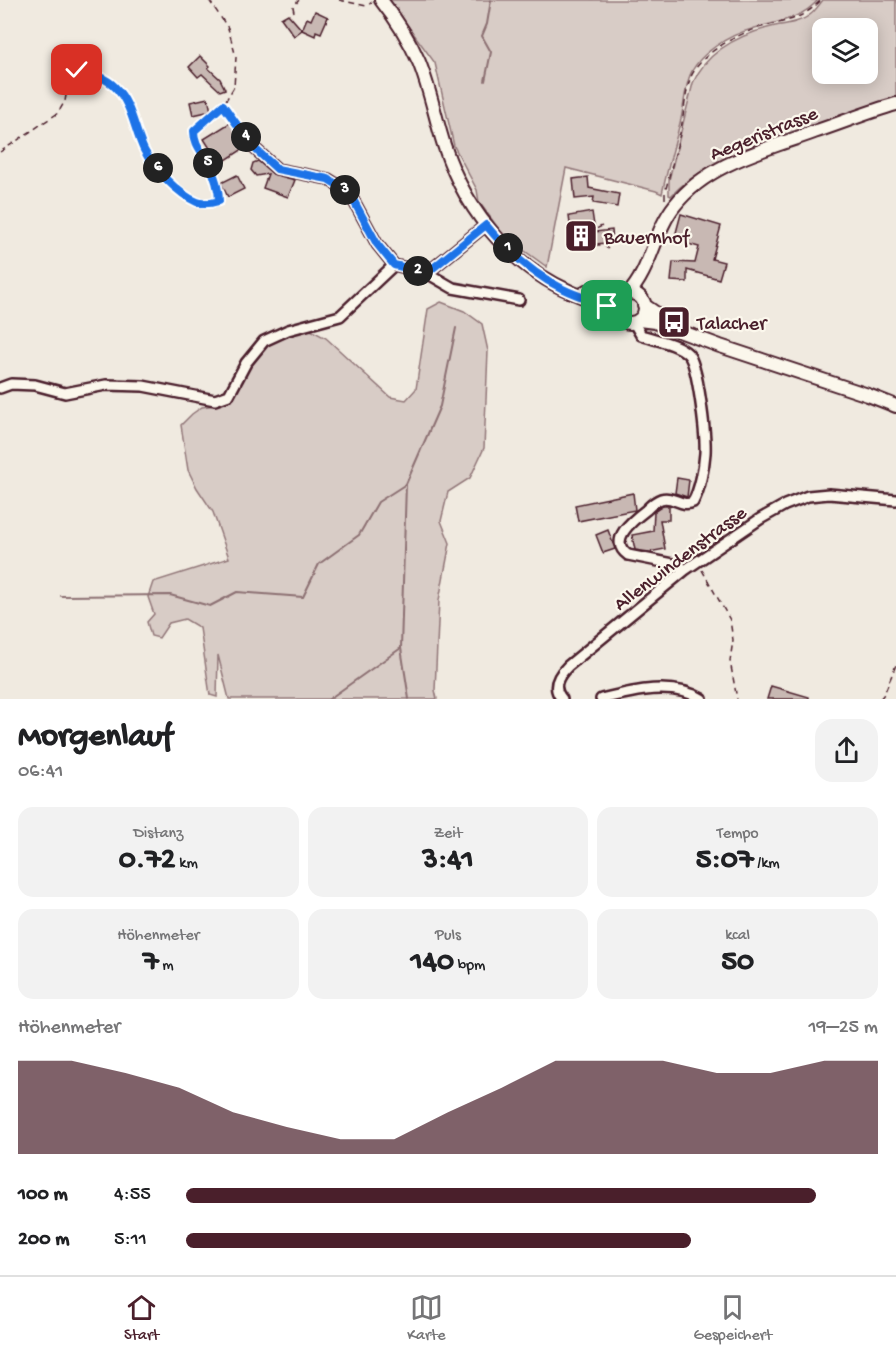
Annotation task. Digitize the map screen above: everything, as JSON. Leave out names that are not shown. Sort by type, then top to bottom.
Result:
[{"type":"main road","points":[[376,0],[408,39],[419,63],[444,147],[462,190],[486,225],[518,259],[546,279],[573,294],[607,306],[621,320],[636,323],[655,322],[896,406]]},
{"type":"main road","name":"Aegeristrasse","points":[[615,316],[616,304],[637,281],[660,230],[675,204],[694,184],[735,161],[896,104]]},
{"type":"main road","points":[[498,239],[534,265],[567,284],[596,294],[634,294],[657,314],[741,352]]},
{"type":"main road","name":"Aegeristrasse","points":[[636,323],[644,313],[648,256]]},
{"type":"street","points":[[253,147],[277,169],[328,179],[349,192],[377,244],[394,265],[427,273],[453,288],[519,300]]},
{"type":"street","points":[[427,273],[486,225]]},
{"type":"street","points":[[0,388],[11,384],[35,385],[65,393],[106,385],[143,386],[215,400],[229,394],[246,363],[264,341],[288,330],[340,316],[394,265]]},
{"type":"street","points":[[636,323],[641,335],[679,348],[693,360],[701,407],[705,455],[693,502],[685,504],[669,498],[657,501],[629,524],[620,542],[623,552],[628,555],[678,565],[685,570]]},
{"type":"street","name":"Allenwindenstrasse","points":[[562,699],[557,693],[558,676],[685,570],[760,519],[796,500],[817,494],[896,500]]},
{"type":"street","points":[[601,699],[626,692],[665,689],[686,692],[702,699]]},
{"type":"path","points":[[0,152],[58,112],[65,101],[70,73],[77,70],[88,72],[114,85],[127,104],[145,152],[168,181],[199,203],[211,204],[219,201],[210,166],[194,140],[194,131],[223,105],[234,87],[236,57],[228,28],[209,0]]},
{"type":"path","points":[[294,12],[293,7],[299,0]]},
{"type":"path","points":[[339,0],[367,6],[376,0]]},
{"type":"path","points":[[675,204],[666,200],[665,192],[691,78],[697,68],[710,53],[727,42],[754,30],[796,19],[809,12],[821,0]]},
{"type":"path","points":[[223,105],[253,147]]},
{"type":"path","points":[[591,226],[594,246]]},
{"type":"path","points":[[592,231],[602,226]]},
{"type":"path","points":[[584,245],[604,245],[608,249]]},
{"type":"path","points":[[615,316],[623,326],[636,323]]},
{"type":"path","points":[[698,561],[730,620],[733,640],[730,661],[736,699]]},
{"type":"path","points":[[880,699],[896,665]]},
{"type":"shaded area","points":[[389,0],[818,0],[796,16],[743,32],[724,41],[699,61],[687,84],[662,194],[566,168],[547,267],[504,236],[479,202],[477,190],[454,146],[435,63]]},
{"type":"shaded area","points":[[823,0],[896,0],[896,98],[853,111],[723,162],[709,168],[671,196],[669,195],[669,180],[693,83],[699,71],[726,45],[762,29],[803,19],[812,13]]},
{"type":"shaded area","points":[[441,302],[464,311],[482,324],[488,351],[484,448],[470,478],[448,492],[441,521],[450,543],[439,600],[435,690],[437,699],[229,699],[218,655],[217,697],[210,695],[200,628],[185,619],[169,623],[159,638],[151,636],[147,622],[154,614],[148,597],[153,582],[229,558],[213,512],[188,470],[181,425],[202,407],[215,405],[232,397],[252,364],[270,342],[307,328],[326,338],[390,397],[406,400],[416,389],[428,309]]},
{"type":"building","points":[[315,11],[328,17],[321,33],[316,31],[315,36],[302,30],[307,18],[311,20]]},
{"type":"building","points":[[288,14],[302,30],[294,36],[281,18]]},
{"type":"building","points":[[200,56],[210,66],[208,68],[220,79],[225,89],[220,91],[202,74],[198,77],[189,67]]},
{"type":"building","points":[[208,98],[211,111],[193,115],[190,102]]},
{"type":"building","points":[[233,121],[248,143],[246,147],[220,164],[204,139]]},
{"type":"building","points":[[258,161],[273,174],[295,180],[288,197],[263,188],[268,174],[256,176],[251,170],[253,163]]},
{"type":"building","points":[[237,175],[244,189],[228,197],[221,183]]},
{"type":"building","points":[[588,177],[589,188],[619,194],[617,207],[593,203],[594,197],[575,199],[573,179]]},
{"type":"building","points":[[592,212],[595,232],[612,230],[613,242],[573,247],[569,216]]},
{"type":"building","points":[[681,214],[721,226],[712,259],[724,262],[719,279],[687,270],[687,282],[671,281],[673,262],[695,263],[699,247],[674,240]]},
{"type":"building","points":[[677,478],[689,480],[687,497],[675,493]]},
{"type":"building","points":[[633,493],[635,510],[578,521],[575,505]]},
{"type":"building","points":[[663,506],[669,506],[669,520],[660,520],[665,549],[649,552],[635,550],[632,535],[653,531],[654,512]]},
{"type":"building","points":[[608,530],[615,549],[603,553],[596,535]]},
{"type":"building","points":[[771,686],[809,697],[809,699],[767,699]]},
{"type":"waterway","points":[[485,81],[491,52],[482,36],[487,24],[491,0]]},
{"type":"waterway","points":[[329,699],[401,648],[406,484],[440,406],[456,328]]},
{"type":"waterway","points":[[61,596],[170,595],[210,606],[237,592],[303,597],[319,564],[359,535],[378,502],[406,484]]},
{"type":"waterway","points":[[401,648],[409,699]]},
{"type":"place","name":"Bauernhof","points":[[581,236]]},
{"type":"place","name":"Talacher","points":[[674,322]]},
{"type":"route","points":[[77,70],[88,72],[114,85],[127,104],[145,152],[168,181],[199,203],[211,204],[219,201],[219,194],[210,166],[194,140],[194,131],[223,105],[253,147],[277,169],[328,179],[349,192],[377,244],[394,265],[427,273],[486,225],[518,259],[539,274],[573,294],[607,306]]}]
